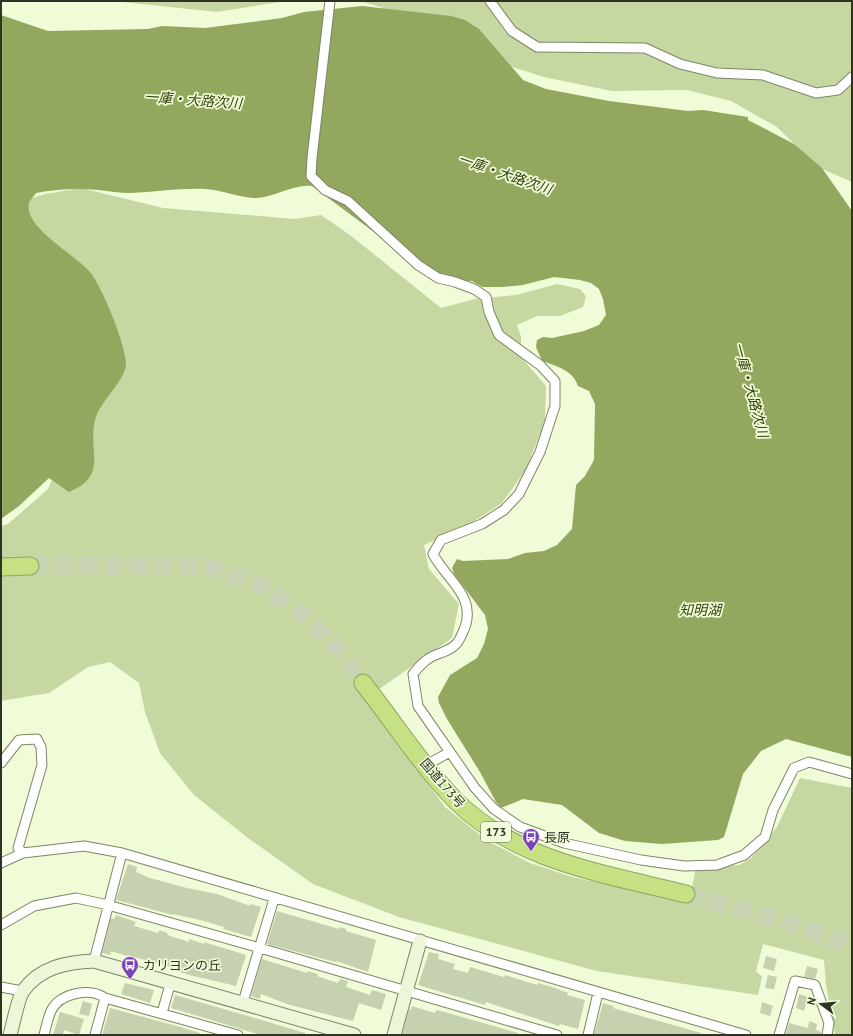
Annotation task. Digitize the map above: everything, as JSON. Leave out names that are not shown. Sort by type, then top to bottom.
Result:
[{"type":"highway","points":[[1,567],[30,566]]},
{"type":"highway","name":"国道173号","points":[[363,683],[426,765],[456,801],[500,835],[531,852],[686,894]]},
{"type":"street","points":[[330,1],[312,150],[311,176],[325,190],[348,201],[418,265],[438,278],[474,289],[486,297],[489,312],[499,335],[540,365],[554,381],[555,406],[540,452],[519,494],[504,510],[482,524],[441,540],[432,554],[437,563],[464,595],[468,613],[466,626],[457,644],[443,654],[428,658],[413,674],[418,706],[475,788],[494,809],[520,827],[564,843],[641,860],[684,866],[717,865],[744,855],[765,837],[773,810],[794,768],[809,762],[852,774]]},
{"type":"street","points":[[490,1],[512,31],[537,47],[645,48],[680,64],[717,73],[763,75],[816,93],[838,90],[852,77]]},
{"type":"street","points":[[1,763],[20,740],[37,739],[42,747],[42,765],[18,848],[23,853]]},
{"type":"street","points":[[426,765],[450,752]]},
{"type":"street","points":[[1,863],[23,853],[84,846],[122,853],[274,899],[746,1035]]},
{"type":"street","points":[[94,960],[122,853]]},
{"type":"street","points":[[1,925],[34,906],[76,898],[108,905],[260,948],[557,1035]]},
{"type":"street","points":[[243,1002],[274,899]]},
{"type":"street","points":[[394,1035],[420,941]]},
{"type":"street","points":[[10,1035],[22,991],[37,977],[51,967],[72,962],[94,960],[354,1035]]},
{"type":"street","points":[[779,1035],[795,981],[815,985],[829,1023],[827,1035]]},
{"type":"street","points":[[162,1013],[171,982]]},
{"type":"street","points":[[1,987],[22,991]]},
{"type":"street","points":[[44,1035],[51,1010],[65,997],[78,992],[85,992],[99,993],[105,998],[238,1035]]},
{"type":"street","points":[[588,1035],[598,993]]},
{"type":"street","points":[[96,1035],[105,998]]},
{"type":"shaded area","points":[[113,1],[286,1],[217,12]]},
{"type":"shaded area","points":[[360,1],[852,1],[852,182],[818,167],[777,127],[731,101],[687,90],[612,91],[544,77],[494,61],[439,25]]},
{"type":"shaded area","points":[[81,188],[163,208],[295,219],[321,215],[350,235],[441,308],[475,299],[516,295],[557,284],[580,289],[586,296],[583,307],[560,316],[537,316],[517,325],[521,337],[521,357],[546,386],[545,422],[525,471],[501,504],[465,527],[424,545],[429,569],[459,604],[452,638],[368,697],[403,750],[445,807],[486,840],[530,863],[572,877],[689,902],[696,868],[739,865],[751,858],[777,827],[800,778],[852,788],[852,1035],[835,1034],[826,985],[824,960],[763,944],[756,971],[762,977],[758,995],[597,971],[399,917],[313,884],[248,838],[194,795],[160,753],[145,712],[139,683],[110,662],[88,667],[49,693],[1,701],[1,526],[8,524],[48,489],[69,440],[12,204],[45,194]]},
{"type":"water","name":"知明湖","points":[[362,6],[451,16],[465,20],[479,29],[523,80],[546,89],[609,101],[688,111],[703,110],[748,117],[748,120],[794,144],[822,168],[852,211],[852,757],[786,739],[761,751],[743,774],[724,837],[718,840],[662,844],[625,841],[599,833],[562,805],[523,799],[501,808],[496,802],[439,703],[438,697],[450,675],[477,658],[484,644],[488,629],[485,615],[454,574],[452,568],[457,559],[463,561],[508,559],[525,553],[544,551],[557,545],[572,529],[576,485],[585,476],[594,460],[595,404],[589,391],[578,386],[576,381],[568,372],[542,361],[536,347],[537,340],[543,337],[552,338],[584,331],[599,325],[606,315],[603,299],[599,289],[591,283],[580,280],[554,277],[523,285],[482,287],[472,281],[437,280],[424,274],[374,232],[312,186],[297,187],[261,198],[253,198],[206,189],[130,193],[75,189],[36,193],[29,203],[30,213],[35,223],[43,233],[87,268],[93,276],[114,319],[125,355],[126,364],[122,376],[97,414],[93,438],[93,468],[90,477],[82,485],[69,492],[49,478],[19,506],[1,519],[1,15],[48,31],[148,29],[162,26],[205,28],[282,18],[304,12]]},
{"type":"building","points":[[128,864],[137,867],[136,872],[150,878],[217,894],[250,906],[251,904],[261,907],[251,937],[223,929],[224,927],[204,921],[173,915],[116,900]]},
{"type":"building","points":[[277,911],[339,929],[340,927],[346,929],[346,931],[376,940],[368,972],[336,961],[335,962],[267,944]]},
{"type":"building","points":[[116,915],[136,922],[134,926],[158,933],[159,930],[168,933],[167,935],[189,942],[189,939],[204,944],[204,942],[246,955],[236,986],[189,975],[180,972],[181,970],[111,951],[110,955],[102,953],[111,918],[114,919]]},
{"type":"building","points":[[429,952],[439,954],[438,959],[455,964],[453,969],[468,973],[470,967],[504,977],[505,975],[537,985],[538,983],[552,987],[568,993],[567,995],[585,1000],[578,1029],[560,1024],[559,1026],[486,1002],[485,1005],[418,985]]},
{"type":"building","points":[[766,956],[777,959],[774,971],[763,968]]},
{"type":"building","points":[[262,959],[307,973],[307,971],[318,974],[317,976],[338,983],[340,979],[348,981],[346,987],[370,995],[372,990],[386,994],[381,1010],[359,1003],[353,1021],[290,1005],[261,994],[260,999],[251,996]]},
{"type":"building","points":[[807,966],[818,969],[815,979],[804,977]]},
{"type":"building","points":[[768,975],[777,977],[774,989],[765,988]]},
{"type":"building","points":[[125,983],[154,990],[150,1003],[121,994]]},
{"type":"building","points":[[799,994],[808,997],[804,1011],[796,1008]]},
{"type":"building","points":[[175,995],[305,1033],[305,1035],[261,1035],[171,1008]]},
{"type":"building","points":[[83,1001],[92,1004],[89,1016],[79,1014]]},
{"type":"building","points":[[762,1002],[773,1006],[770,1016],[760,1013]]},
{"type":"building","points":[[603,1003],[614,1006],[613,1008],[701,1033],[701,1035],[594,1035]]},
{"type":"building","points":[[412,1006],[435,1013],[436,1010],[452,1014],[518,1033],[517,1035],[402,1035],[409,1009],[411,1010]]},
{"type":"building","points":[[110,1008],[177,1026],[200,1033],[200,1035],[102,1035]]},
{"type":"building","points":[[60,1012],[84,1019],[79,1035],[64,1030],[63,1035],[53,1035]]},
{"type":"building","points":[[809,1021],[817,1024],[816,1030],[821,1032],[821,1035],[785,1035],[789,1023],[808,1028]]},
{"type":"tunnel","points":[[30,566],[208,566],[257,583],[299,611],[337,648],[363,683]]},
{"type":"tunnel","points":[[686,894],[779,920],[852,946]]},
{"type":"place","name":"長原","points":[[531,852]]},
{"type":"place","name":"カリヨンの丘","points":[[130,980]]},
{"type":"water label","name":"一庫・大路次川","points":[[193,100]]},
{"type":"water label","name":"一庫・大路次川","points":[[505,174]]},
{"type":"water label","name":"一庫・大路次川","points":[[751,390]]}]
